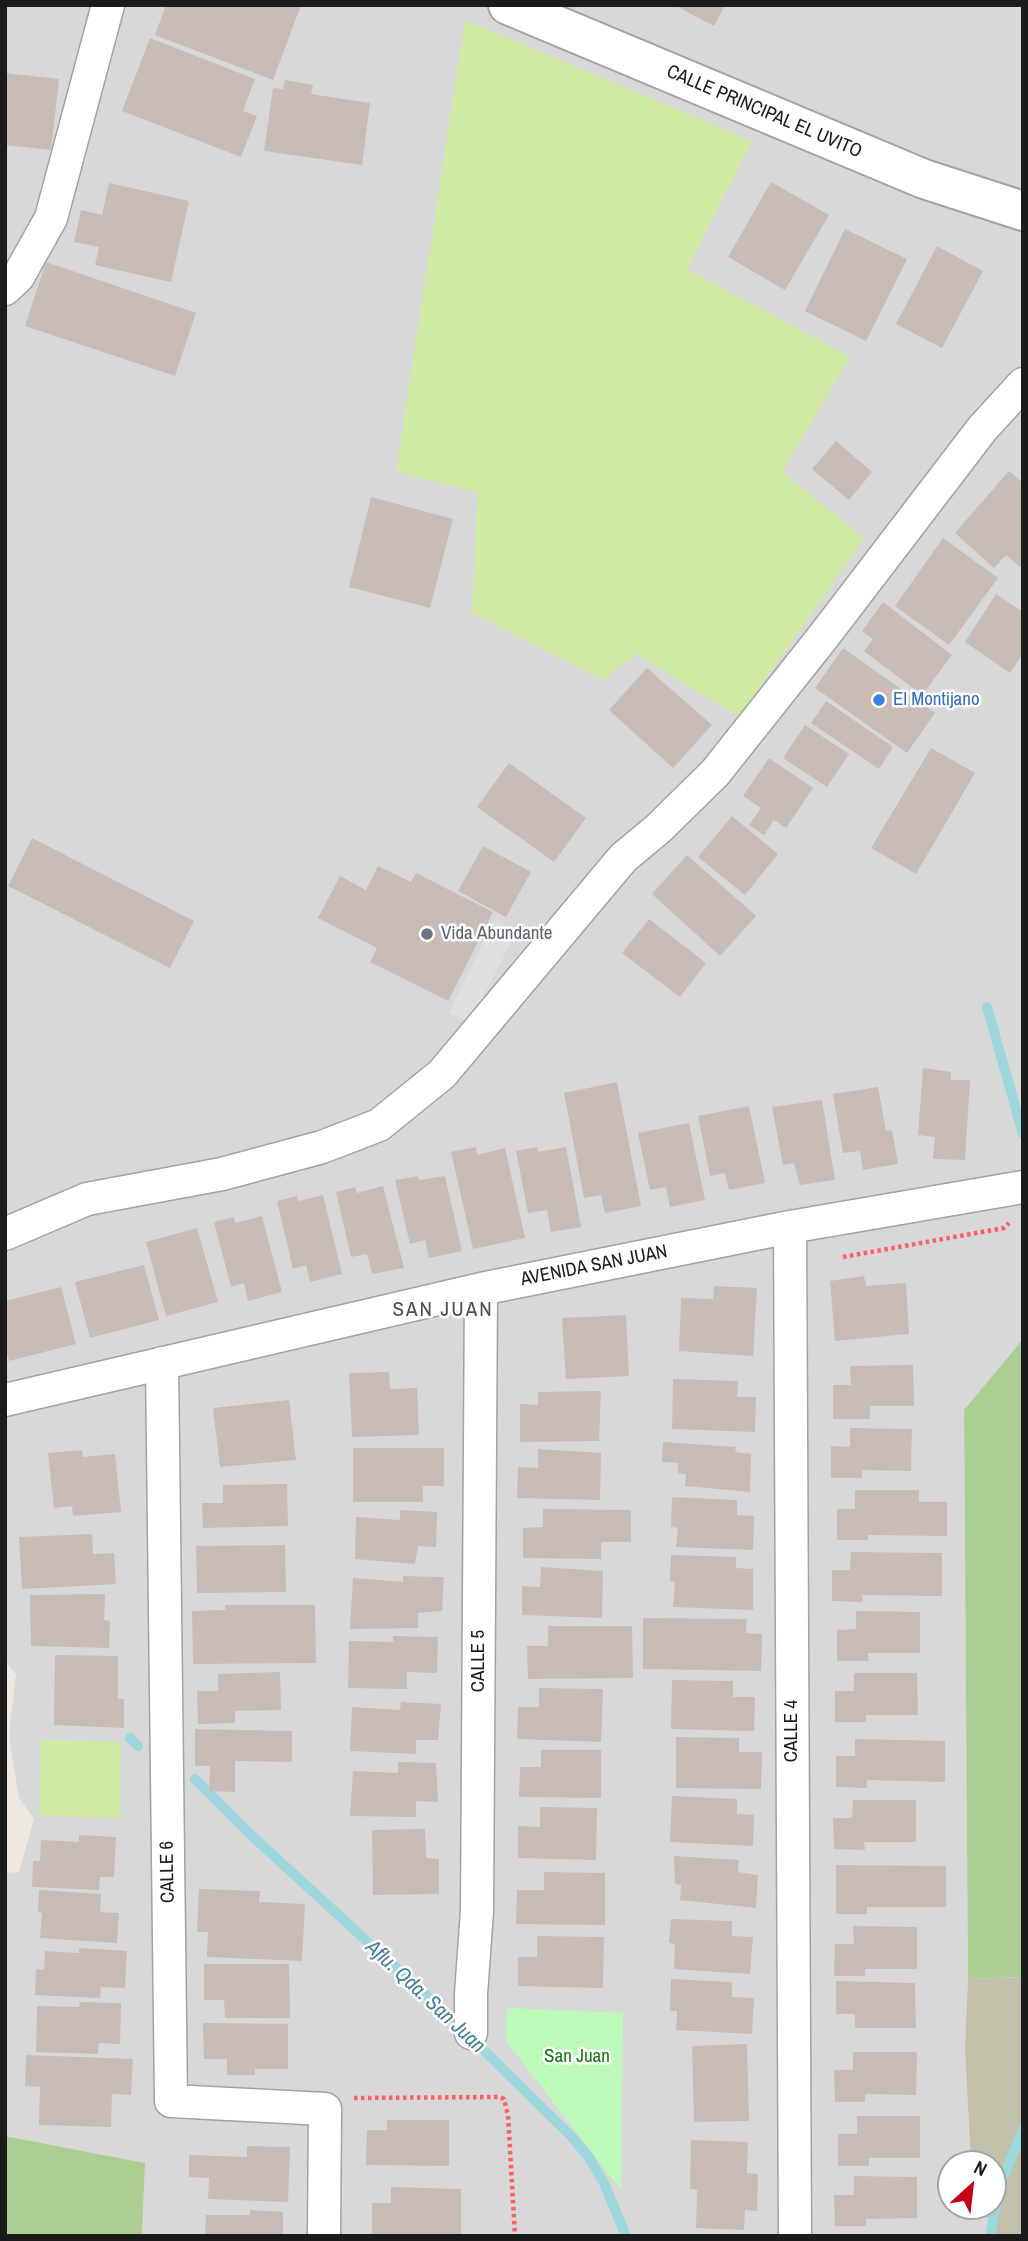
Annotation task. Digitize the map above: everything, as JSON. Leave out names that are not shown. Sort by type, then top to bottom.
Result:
[{"type":"street","points":[[5,289],[18,277],[51,218],[108,5]]},
{"type":"street","name":"CALLE PRINCIPAL EL UVITO","points":[[508,5],[924,179],[1023,211]]},
{"type":"street","points":[[5,1234],[87,1199],[222,1174],[322,1147],[379,1125],[442,1074],[623,858],[659,828],[715,773],[982,429],[1023,384]]},
{"type":"street","name":"AVENIDA SAN JUAN","points":[[5,1400],[481,1289],[790,1227],[1016,1188]]},
{"type":"street","name":"CALLE 4","points":[[790,1227],[795,2236]]},
{"type":"street","name":"CALLE 5","points":[[471,2033],[477,1910],[481,1289]]},
{"type":"street","name":"CALLE 6","points":[[162,1363],[171,2101],[325,2109],[324,2236]]},
{"type":"path","points":[[843,1258],[1004,1228],[1011,1221]]},
{"type":"path","points":[[346,2098],[505,2099],[515,2236]]},
{"type":"shaded area","points":[[5,5],[1023,5],[1023,1339],[964,1411],[968,1979],[965,2049],[970,2150],[937,2150],[937,2220],[989,2220],[994,2236],[142,2236],[145,2163],[5,2136],[5,1873],[19,1872],[34,1819],[19,1798],[10,1742],[16,1675],[5,1660]]},
{"type":"shaded area","points":[[494,920],[516,931],[470,1023],[449,1013]]},
{"type":"shaded area","points":[[1023,1977],[1023,2236],[994,2236],[989,2220],[1007,2220],[1007,2150],[970,2150],[965,2049],[968,1979]]},
{"type":"green space","points":[[465,20],[752,141],[687,269],[850,357],[782,472],[864,538],[739,717],[636,654],[603,680],[472,613],[478,493],[396,471]]},
{"type":"green space","points":[[1023,1339],[1023,1977],[968,1979],[964,1410]]},
{"type":"green space","points":[[41,1740],[121,1742],[120,1818],[39,1816]]},
{"type":"green space","name":"San Juan","points":[[507,2008],[623,2013],[621,2190],[506,2041]]},
{"type":"green space","points":[[5,2136],[145,2163],[142,2236],[5,2236]]},
{"type":"building","points":[[166,5],[301,5],[273,80],[155,35]]},
{"type":"building","points":[[674,5],[725,5],[714,26]]},
{"type":"building","points":[[150,38],[255,79],[243,111],[257,116],[241,157],[122,111]]},
{"type":"building","points":[[5,73],[59,79],[51,150],[5,145]]},
{"type":"building","points":[[285,80],[313,85],[311,94],[370,103],[362,165],[264,151],[273,88],[283,89]]},
{"type":"building","points":[[771,182],[829,215],[785,290],[728,257]]},
{"type":"building","points":[[109,183],[189,201],[171,282],[95,265],[99,247],[74,242],[81,210],[102,215]]},
{"type":"building","points":[[845,229],[907,259],[866,341],[805,311]]},
{"type":"building","points":[[937,246],[983,271],[942,348],[896,324]]},
{"type":"building","points":[[46,262],[196,313],[175,376],[25,326]]},
{"type":"building","points":[[836,441],[872,472],[849,500],[812,469]]},
{"type":"building","points":[[1009,471],[1023,483],[1023,563],[1020,567],[1006,555],[994,568],[955,533]]},
{"type":"building","points":[[371,497],[453,519],[430,608],[349,587]]},
{"type":"building","points":[[943,538],[998,578],[949,645],[895,606]]},
{"type":"building","points":[[996,594],[1023,612],[1023,653],[1010,673],[965,642]]},
{"type":"building","points":[[883,602],[952,655],[922,695],[864,651],[873,639],[862,631]]},
{"type":"building","points":[[843,648],[935,713],[907,753],[815,688]]},
{"type":"building","points":[[647,668],[712,725],[673,768],[609,710]]},
{"type":"building","points":[[826,701],[893,747],[879,769],[811,723]]},
{"type":"building","points":[[805,725],[849,754],[827,787],[783,758]]},
{"type":"building","points":[[931,748],[975,773],[916,874],[871,848]]},
{"type":"building","points":[[769,758],[813,788],[786,828],[774,820],[764,835],[749,825],[761,808],[743,796]]},
{"type":"building","points":[[509,763],[586,818],[554,862],[477,807]]},
{"type":"building","points":[[732,816],[778,854],[745,895],[698,857]]},
{"type":"building","points":[[32,838],[194,921],[170,968],[8,886]]},
{"type":"building","points":[[483,846],[531,872],[506,917],[458,891]]},
{"type":"building","points":[[687,855],[756,916],[720,956],[652,894]]},
{"type":"building","points":[[378,866],[411,882],[416,873],[493,912],[448,1001],[370,962],[377,948],[318,918],[340,876],[366,890]]},
{"type":"building","points":[[649,919],[706,963],[680,997],[622,953]]},
{"type":"building","points":[[923,1068],[951,1072],[951,1080],[970,1080],[965,1160],[933,1159],[935,1137],[918,1135]]},
{"type":"building","points":[[617,1082],[641,1206],[605,1213],[601,1195],[584,1198],[564,1093]]},
{"type":"building","points":[[878,1087],[886,1131],[892,1130],[898,1164],[863,1170],[860,1151],[843,1153],[833,1094]]},
{"type":"building","points":[[822,1100],[835,1180],[800,1185],[794,1163],[783,1165],[772,1107]]},
{"type":"building","points":[[749,1106],[765,1183],[729,1190],[725,1173],[710,1176],[698,1116]]},
{"type":"building","points":[[689,1123],[705,1200],[670,1207],[666,1187],[650,1190],[638,1133]]},
{"type":"building","points":[[476,1147],[477,1155],[505,1148],[525,1238],[473,1249],[451,1152]]},
{"type":"building","points":[[537,1147],[538,1152],[566,1147],[581,1227],[551,1232],[547,1210],[528,1213],[516,1151]]},
{"type":"building","points":[[418,1176],[419,1180],[445,1176],[462,1251],[429,1258],[425,1240],[410,1244],[395,1180]]},
{"type":"building","points":[[383,1186],[404,1268],[372,1274],[367,1254],[351,1257],[336,1192],[355,1187],[357,1193]]},
{"type":"building","points":[[323,1195],[342,1274],[310,1282],[306,1265],[293,1269],[277,1201],[297,1196],[298,1201]]},
{"type":"building","points":[[262,1216],[282,1292],[248,1301],[244,1283],[231,1287],[214,1222],[234,1217],[235,1223]]},
{"type":"building","points":[[197,1228],[218,1302],[166,1316],[146,1242]]},
{"type":"building","points":[[144,1265],[159,1320],[90,1338],[75,1282]]},
{"type":"building","points":[[864,1276],[866,1286],[906,1283],[909,1334],[835,1341],[830,1281]]},
{"type":"building","points":[[714,1286],[757,1288],[753,1356],[679,1351],[681,1298],[713,1299]]},
{"type":"building","points":[[61,1287],[76,1344],[9,1361],[5,1346],[5,1301]]},
{"type":"building","points":[[626,1315],[629,1376],[566,1379],[562,1318]]},
{"type":"building","points":[[913,1365],[914,1406],[870,1406],[870,1419],[833,1419],[833,1385],[851,1385],[850,1366]]},
{"type":"building","points":[[389,1372],[390,1389],[417,1388],[419,1435],[352,1437],[349,1373]]},
{"type":"building","points":[[673,1379],[738,1381],[737,1397],[756,1397],[755,1432],[672,1429]]},
{"type":"building","points":[[601,1391],[599,1441],[520,1442],[520,1404],[538,1405],[538,1392]]},
{"type":"building","points":[[289,1400],[296,1460],[220,1467],[213,1408]]},
{"type":"building","points":[[850,1428],[912,1429],[911,1471],[862,1470],[862,1478],[831,1478],[831,1446],[850,1447]]},
{"type":"building","points":[[663,1442],[736,1447],[735,1452],[751,1454],[750,1492],[685,1486],[686,1474],[678,1473],[678,1463],[662,1462]]},
{"type":"building","points":[[353,1448],[444,1448],[444,1486],[423,1486],[423,1502],[353,1502]]},
{"type":"building","points":[[538,1449],[601,1453],[600,1500],[517,1498],[518,1467],[538,1468]]},
{"type":"building","points":[[82,1450],[83,1457],[115,1454],[121,1512],[73,1516],[72,1506],[54,1508],[48,1453]]},
{"type":"building","points":[[287,1484],[288,1526],[203,1528],[202,1503],[223,1503],[223,1485]]},
{"type":"building","points":[[855,1490],[919,1490],[919,1502],[947,1502],[947,1536],[868,1535],[868,1540],[837,1540],[837,1509],[855,1509]]},
{"type":"building","points":[[672,1497],[737,1500],[737,1515],[754,1516],[753,1550],[676,1547],[678,1528],[671,1527]]},
{"type":"building","points":[[543,1509],[631,1510],[631,1542],[601,1542],[601,1559],[523,1558],[523,1528],[543,1527]]},
{"type":"building","points":[[400,1510],[437,1512],[436,1547],[418,1546],[415,1564],[355,1559],[356,1517],[400,1520]]},
{"type":"building","points":[[92,1534],[93,1554],[114,1553],[116,1584],[22,1589],[19,1537]]},
{"type":"building","points":[[285,1545],[286,1592],[197,1593],[196,1546]]},
{"type":"building","points":[[851,1552],[942,1553],[942,1596],[862,1595],[863,1602],[832,1601],[832,1570],[850,1570]]},
{"type":"building","points":[[671,1555],[736,1557],[736,1568],[753,1569],[753,1610],[673,1607],[675,1582],[670,1581]]},
{"type":"building","points":[[541,1567],[603,1571],[602,1618],[522,1615],[522,1586],[540,1587]]},
{"type":"building","points":[[403,1576],[444,1577],[442,1611],[418,1613],[418,1628],[350,1629],[353,1578],[403,1582]]},
{"type":"building","points":[[105,1594],[104,1620],[110,1621],[109,1648],[31,1646],[30,1595]]},
{"type":"building","points":[[225,1605],[315,1605],[316,1663],[193,1664],[192,1611],[225,1610]]},
{"type":"building","points":[[856,1611],[920,1612],[920,1653],[868,1653],[869,1661],[837,1661],[837,1630],[856,1629]]},
{"type":"building","points":[[643,1618],[747,1619],[746,1633],[762,1634],[761,1671],[643,1669]]},
{"type":"building","points":[[548,1626],[632,1626],[633,1678],[528,1679],[527,1646],[548,1646]]},
{"type":"building","points":[[393,1636],[438,1637],[437,1673],[407,1672],[407,1689],[348,1688],[349,1641],[393,1642]]},
{"type":"building","points":[[55,1655],[118,1656],[118,1699],[124,1699],[124,1728],[54,1725]]},
{"type":"building","points":[[280,1672],[281,1710],[235,1711],[235,1723],[198,1724],[197,1691],[218,1691],[218,1674]]},
{"type":"building","points":[[854,1673],[917,1673],[918,1715],[866,1715],[866,1722],[835,1722],[835,1691],[854,1691]]},
{"type":"building","points":[[672,1680],[733,1681],[733,1697],[755,1697],[754,1731],[671,1729]]},
{"type":"building","points":[[539,1688],[603,1689],[601,1742],[517,1739],[518,1707],[539,1707]]},
{"type":"building","points":[[401,1702],[441,1704],[438,1740],[416,1740],[416,1754],[350,1751],[352,1707],[400,1710]]},
{"type":"building","points":[[195,1729],[292,1731],[292,1762],[235,1761],[235,1792],[209,1791],[210,1766],[195,1766]]},
{"type":"building","points":[[676,1737],[739,1738],[739,1752],[762,1752],[761,1789],[676,1788]]},
{"type":"building","points":[[855,1739],[945,1741],[945,1782],[867,1780],[867,1788],[836,1787],[836,1756],[855,1756]]},
{"type":"building","points":[[541,1750],[601,1750],[601,1798],[519,1797],[520,1767],[541,1767]]},
{"type":"building","points":[[398,1762],[436,1763],[438,1802],[416,1801],[416,1817],[350,1816],[353,1771],[398,1773]]},
{"type":"building","points":[[672,1796],[737,1799],[737,1814],[754,1815],[753,1846],[670,1842]]},
{"type":"building","points":[[853,1800],[916,1800],[916,1842],[864,1842],[865,1850],[834,1849],[833,1818],[852,1818]]},
{"type":"building","points":[[540,1807],[597,1808],[596,1860],[518,1858],[518,1826],[540,1827]]},
{"type":"building","points":[[425,1829],[426,1858],[439,1859],[439,1894],[373,1895],[372,1830]]},
{"type":"building","points":[[79,1835],[116,1837],[114,1877],[100,1877],[99,1890],[32,1887],[33,1861],[40,1861],[41,1840],[79,1842]]},
{"type":"building","points":[[674,1856],[739,1860],[738,1872],[758,1875],[756,1908],[680,1900],[681,1885],[675,1884]]},
{"type":"building","points":[[836,1865],[946,1866],[946,1907],[867,1907],[867,1914],[836,1914]]},
{"type":"building","points":[[544,1872],[605,1873],[605,1925],[516,1924],[517,1890],[544,1890]]},
{"type":"building","points":[[199,1889],[260,1891],[259,1902],[305,1904],[302,1961],[207,1957],[208,1932],[197,1932]]},
{"type":"building","points":[[39,1890],[101,1894],[100,1912],[119,1913],[117,1943],[40,1938],[42,1913],[38,1912]]},
{"type":"building","points":[[671,1919],[732,1921],[732,1936],[753,1937],[750,1974],[674,1969],[675,1944],[669,1943]]},
{"type":"building","points":[[853,1926],[917,1927],[917,1969],[865,1969],[865,1976],[834,1976],[835,1944],[854,1944]]},
{"type":"building","points":[[537,1936],[604,1937],[603,1988],[518,1986],[518,1957],[537,1957]]},
{"type":"building","points":[[79,1948],[127,1951],[125,1988],[101,1987],[100,1998],[35,1995],[36,1969],[44,1970],[45,1951],[79,1953]]},
{"type":"building","points":[[204,1964],[289,1964],[290,2018],[225,2018],[224,2000],[204,2000]]},
{"type":"building","points":[[671,1979],[732,1982],[732,1997],[754,1998],[752,2034],[676,2030],[677,2011],[670,2011]]},
{"type":"building","points":[[836,1981],[915,1983],[916,2028],[855,2028],[855,2014],[836,2014]]},
{"type":"building","points":[[80,2002],[121,2003],[120,2044],[99,2043],[98,2054],[36,2052],[37,2006],[79,2007]]},
{"type":"building","points":[[203,2023],[288,2024],[288,2069],[255,2069],[255,2075],[227,2075],[227,2059],[204,2059]]},
{"type":"building","points":[[747,2044],[749,2121],[694,2122],[692,2046]]},
{"type":"building","points":[[853,2052],[917,2052],[916,2095],[865,2094],[865,2102],[835,2102],[834,2070],[853,2070]]},
{"type":"building","points":[[26,2055],[133,2059],[131,2095],[112,2094],[111,2127],[39,2125],[40,2087],[25,2086]]},
{"type":"building","points":[[857,2116],[920,2116],[920,2158],[869,2158],[869,2166],[838,2166],[838,2134],[857,2134]]},
{"type":"building","points":[[387,2120],[449,2120],[449,2166],[366,2165],[367,2130],[387,2130]]},
{"type":"building","points":[[691,2140],[748,2142],[747,2173],[758,2174],[757,2211],[745,2210],[744,2230],[696,2228],[697,2190],[690,2189]]},
{"type":"building","points":[[247,2146],[290,2147],[288,2202],[208,2199],[209,2178],[189,2177],[189,2155],[247,2157]]},
{"type":"building","points":[[854,2176],[917,2177],[917,2218],[866,2219],[866,2226],[835,2226],[834,2195],[854,2195]]},
{"type":"building","points":[[391,2187],[461,2189],[461,2236],[372,2236],[372,2203],[391,2203]]},
{"type":"building","points":[[250,2210],[283,2212],[283,2236],[205,2236],[206,2215],[250,2215]]},
{"type":"waterway","points":[[987,1007],[1023,1134]]},
{"type":"waterway","name":"Aflu. Qda. San Juan","points":[[130,1738],[138,1746]]},
{"type":"waterway","name":"Aflu. Qda. San Juan","points":[[195,1779],[250,1834],[453,2020],[570,2135],[588,2156],[604,2183],[626,2236]]},
{"type":"waterway","points":[[990,2236],[999,2189],[1023,2129]]},
{"type":"place","name":"El Montijano","points":[[879,700]]},
{"type":"place","name":"Vida Abundante","points":[[427,934]]},
{"type":"district","name":"SAN JUAN","points":[[443,1310]]}]
